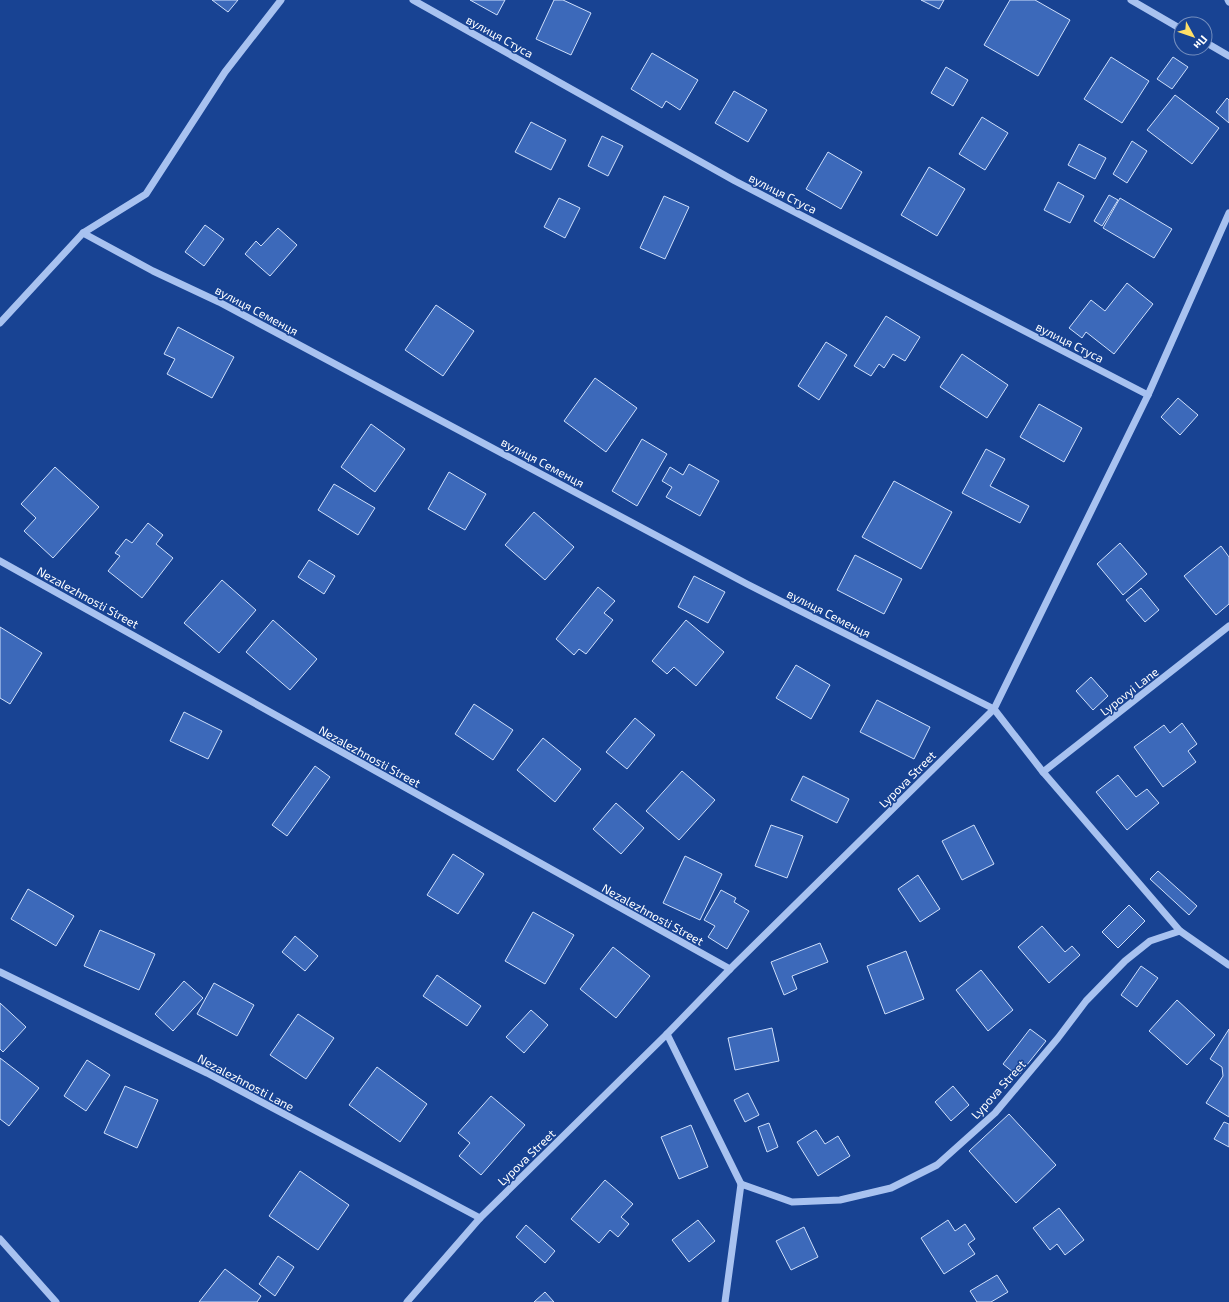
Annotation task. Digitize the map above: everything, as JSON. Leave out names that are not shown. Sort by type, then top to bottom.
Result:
[{"type":"street","points":[[0,323],[83,233],[146,194],[225,72],[281,0]]},
{"type":"street","name":"вулиця Стуса","points":[[413,0],[735,181],[1148,395]]},
{"type":"street","points":[[1131,0],[1173,24]]},
{"type":"street","points":[[1213,47],[1229,56]]},
{"type":"street","name":"Lypova Street","points":[[407,1302],[480,1218],[994,709],[1148,395],[1229,213]]},
{"type":"street","name":"вулиця Семенця","points":[[83,233],[153,271],[219,302],[747,584],[994,709]]},
{"type":"street","name":"Nezalezhnosti Street","points":[[0,561],[730,970]]},
{"type":"street","name":"Lypovyi Lane","points":[[1043,772],[1229,626]]},
{"type":"street","points":[[994,709],[1043,772],[1180,930],[1229,965]]},
{"type":"street","name":"Lypova Street","points":[[741,1184],[792,1202],[840,1200],[891,1188],[937,1165],[995,1113],[1058,1038],[1086,1001],[1125,960],[1150,941],[1180,930]]},
{"type":"street","name":"Nezalezhnosti Lane","points":[[0,972],[206,1073],[480,1218]]},
{"type":"street","points":[[667,1034],[741,1184],[725,1302]]},
{"type":"street","points":[[0,1239],[56,1302]]},
{"type":"building","points":[[212,0],[238,0],[228,12]]},
{"type":"building","points":[[470,0],[505,0],[497,15]]},
{"type":"building","points":[[554,0],[563,0],[591,13],[571,55],[536,39]]},
{"type":"building","points":[[921,0],[944,0],[939,9]]},
{"type":"building","points":[[1010,0],[1035,0],[1070,20],[1038,76],[984,45]]},
{"type":"building","points":[[652,53],[698,80],[680,110],[666,101],[662,108],[631,89]]},
{"type":"building","points":[[1111,57],[1149,81],[1122,123],[1084,99]]},
{"type":"building","points":[[1173,57],[1188,67],[1172,89],[1157,79]]},
{"type":"building","points":[[946,67],[968,80],[953,106],[931,93]]},
{"type":"building","points":[[734,91],[767,110],[748,142],[715,123]]},
{"type":"building","points":[[1175,95],[1219,128],[1192,164],[1147,130]]},
{"type":"building","points":[[1227,98],[1229,100],[1229,123],[1216,112]]},
{"type":"building","points":[[982,117],[1008,133],[985,170],[959,154]]},
{"type":"building","points":[[531,122],[566,140],[551,170],[515,152]]},
{"type":"building","points":[[602,136],[623,146],[608,176],[588,166]]},
{"type":"building","points":[[1132,141],[1147,151],[1127,183],[1113,174]]},
{"type":"building","points":[[1079,144],[1106,158],[1095,179],[1068,165]]},
{"type":"building","points":[[828,152],[862,172],[841,209],[806,189]]},
{"type":"building","points":[[929,167],[965,189],[937,236],[901,215]]},
{"type":"building","points":[[1058,182],[1084,196],[1070,223],[1044,210]]},
{"type":"building","points":[[1109,195],[1118,200],[1102,226],[1094,221]]},
{"type":"building","points":[[664,196],[689,207],[665,259],[640,248]]},
{"type":"building","points":[[559,198],[580,208],[565,238],[544,227]]},
{"type":"building","points":[[1120,198],[1172,229],[1154,258],[1103,228]]},
{"type":"building","points":[[205,225],[224,239],[204,266],[185,252]]},
{"type":"building","points":[[278,228],[297,245],[270,276],[245,254],[256,241],[261,246]]},
{"type":"building","points":[[1127,283],[1153,304],[1114,354],[1086,332],[1082,338],[1069,328],[1091,300],[1105,311]]},
{"type":"building","points":[[436,305],[474,331],[443,376],[405,350]]},
{"type":"building","points":[[886,316],[920,337],[905,361],[893,354],[884,368],[879,364],[871,376],[854,366]]},
{"type":"building","points":[[178,327],[234,357],[212,398],[167,374],[175,359],[164,354]]},
{"type":"building","points":[[826,342],[847,355],[819,400],[798,386]]},
{"type":"building","points":[[962,354],[1008,385],[987,418],[940,387]]},
{"type":"building","points":[[595,378],[637,408],[606,452],[564,421]]},
{"type":"building","points":[[1178,398],[1198,415],[1180,435],[1161,417]]},
{"type":"building","points":[[1039,404],[1082,428],[1064,462],[1020,437]]},
{"type":"building","points":[[371,424],[405,449],[375,492],[341,467]]},
{"type":"building","points":[[642,439],[667,454],[637,506],[612,491]]},
{"type":"building","points":[[986,449],[1005,459],[990,486],[1029,506],[1020,523],[962,493]]},
{"type":"building","points":[[689,464],[719,481],[700,516],[666,497],[672,487],[662,481],[670,467],[683,475]]},
{"type":"building","points":[[55,467],[99,507],[53,558],[24,531],[36,518],[21,504]]},
{"type":"building","points":[[449,472],[486,494],[465,530],[428,509]]},
{"type":"building","points":[[894,481],[952,512],[921,569],[862,537]]},
{"type":"building","points":[[334,484],[375,508],[358,535],[318,510]]},
{"type":"building","points":[[534,512],[574,547],[545,580],[505,545]]},
{"type":"building","points":[[148,523],[163,535],[156,544],[173,558],[142,598],[108,571],[120,556],[115,553],[126,539],[132,543]]},
{"type":"building","points":[[1120,543],[1147,574],[1123,595],[1097,564]]},
{"type":"building","points":[[1221,546],[1229,557],[1229,604],[1216,615],[1184,576]]},
{"type":"building","points":[[855,555],[902,579],[884,614],[837,590]]},
{"type":"building","points":[[309,560],[335,576],[324,594],[298,577]]},
{"type":"building","points":[[694,576],[725,592],[708,623],[678,607]]},
{"type":"building","points":[[222,580],[256,610],[219,653],[184,623]]},
{"type":"building","points":[[598,587],[615,601],[604,613],[613,620],[586,654],[579,649],[574,655],[556,639]]},
{"type":"building","points":[[1141,588],[1159,610],[1145,622],[1126,600]]},
{"type":"building","points":[[273,620],[317,659],[290,690],[246,652]]},
{"type":"building","points":[[686,620],[724,652],[696,686],[674,667],[667,674],[652,661]]},
{"type":"building","points":[[0,627],[42,653],[10,704],[0,698]]},
{"type":"building","points":[[796,665],[830,685],[811,719],[776,698]]},
{"type":"building","points":[[1091,677],[1108,696],[1093,710],[1076,691]]},
{"type":"building","points":[[877,700],[930,727],[914,759],[860,732]]},
{"type":"building","points":[[474,704],[513,730],[493,760],[455,734]]},
{"type":"building","points":[[184,712],[222,731],[208,759],[170,741]]},
{"type":"building","points":[[635,718],[655,735],[627,769],[606,752]]},
{"type":"building","points":[[1182,723],[1197,744],[1188,751],[1196,762],[1163,787],[1134,747],[1164,725],[1170,733]]},
{"type":"building","points":[[543,738],[581,769],[555,802],[517,770]]},
{"type":"building","points":[[315,766],[330,777],[287,836],[272,825]]},
{"type":"building","points":[[682,771],[715,800],[679,840],[646,811]]},
{"type":"building","points":[[1118,775],[1136,797],[1147,789],[1159,803],[1127,830],[1096,792]]},
{"type":"building","points":[[803,776],[849,799],[837,823],[791,800]]},
{"type":"building","points":[[616,803],[644,828],[621,854],[593,829]]},
{"type":"building","points":[[771,825],[803,836],[787,878],[755,866]]},
{"type":"building","points":[[974,825],[994,864],[962,880],[942,841]]},
{"type":"building","points":[[453,854],[484,874],[458,914],[427,895]]},
{"type":"building","points":[[685,856],[722,874],[700,920],[663,903]]},
{"type":"building","points":[[1158,871],[1197,906],[1189,915],[1150,879]]},
{"type":"building","points":[[918,875],[940,909],[920,922],[898,889]]},
{"type":"building","points":[[28,889],[74,916],[56,946],[11,919]]},
{"type":"building","points":[[721,890],[736,898],[734,902],[749,911],[727,949],[708,937],[715,926],[704,920]]},
{"type":"building","points":[[1129,905],[1145,921],[1118,948],[1102,932]]},
{"type":"building","points":[[533,912],[574,935],[545,984],[505,961]]},
{"type":"building","points":[[1042,926],[1065,952],[1072,946],[1080,955],[1049,983],[1018,947]]},
{"type":"building","points":[[100,930],[155,954],[139,990],[84,966]]},
{"type":"building","points":[[295,936],[318,956],[305,971],[282,952]]},
{"type":"building","points":[[820,943],[828,962],[792,976],[797,989],[784,995],[771,962]]},
{"type":"building","points":[[613,947],[650,976],[616,1018],[580,989]]},
{"type":"building","points":[[906,951],[924,999],[885,1014],[867,966]]},
{"type":"building","points":[[1141,966],[1158,978],[1137,1007],[1121,995]]},
{"type":"building","points":[[981,970],[1013,1010],[988,1031],[956,990]]},
{"type":"building","points":[[437,975],[481,1006],[467,1026],[423,996]]},
{"type":"building","points":[[184,981],[203,998],[173,1031],[155,1014]]},
{"type":"building","points":[[214,983],[254,1005],[237,1036],[197,1014]]},
{"type":"building","points":[[1177,1000],[1215,1035],[1187,1065],[1149,1031]]},
{"type":"building","points":[[0,1003],[26,1027],[3,1052],[0,1049]]},
{"type":"building","points":[[531,1010],[548,1025],[524,1053],[506,1037]]},
{"type":"building","points":[[298,1014],[334,1038],[306,1079],[270,1055]]},
{"type":"building","points":[[772,1028],[779,1061],[735,1070],[728,1038]]},
{"type":"building","points":[[1030,1029],[1046,1041],[1018,1076],[1003,1064]]},
{"type":"building","points":[[1229,1029],[1229,1117],[1206,1103],[1223,1076],[1222,1067],[1210,1059]]},
{"type":"building","points":[[0,1058],[39,1088],[9,1126],[0,1119]]},
{"type":"building","points":[[87,1060],[110,1075],[86,1111],[64,1096]]},
{"type":"building","points":[[377,1067],[427,1104],[400,1142],[349,1105]]},
{"type":"building","points":[[125,1086],[158,1100],[137,1148],[104,1133]]},
{"type":"building","points":[[953,1086],[969,1105],[951,1121],[935,1102]]},
{"type":"building","points":[[748,1093],[759,1115],[745,1122],[734,1100]]},
{"type":"building","points":[[491,1096],[525,1125],[481,1175],[459,1156],[470,1143],[458,1133]]},
{"type":"building","points":[[1009,1114],[1056,1165],[1016,1203],[969,1151]]},
{"type":"building","points":[[1224,1122],[1229,1124],[1229,1147],[1214,1139]]},
{"type":"building","points":[[769,1123],[778,1147],[767,1152],[758,1127]]},
{"type":"building","points":[[691,1125],[708,1167],[679,1179],[661,1137]]},
{"type":"building","points":[[816,1130],[825,1144],[838,1136],[850,1156],[818,1176],[797,1142]]},
{"type":"building","points":[[300,1171],[349,1205],[318,1250],[269,1216]]},
{"type":"building","points":[[605,1180],[633,1204],[621,1217],[629,1224],[618,1237],[610,1230],[599,1243],[571,1219]]},
{"type":"building","points":[[1059,1208],[1084,1240],[1065,1255],[1057,1244],[1050,1250],[1033,1228]]},
{"type":"building","points":[[698,1220],[715,1241],[689,1262],[672,1240]]},
{"type":"building","points":[[948,1220],[955,1231],[965,1224],[975,1239],[968,1244],[975,1254],[944,1274],[921,1238]]},
{"type":"building","points":[[526,1225],[555,1251],[545,1263],[516,1237]]},
{"type":"building","points":[[804,1227],[818,1257],[791,1270],[776,1241]]},
{"type":"building","points":[[278,1256],[294,1267],[275,1296],[259,1284]]},
{"type":"building","points":[[225,1269],[261,1296],[257,1302],[199,1302]]},
{"type":"building","points":[[997,1275],[1008,1292],[991,1302],[977,1302],[970,1291]]},
{"type":"building","points":[[545,1292],[554,1302],[534,1302]]}]
